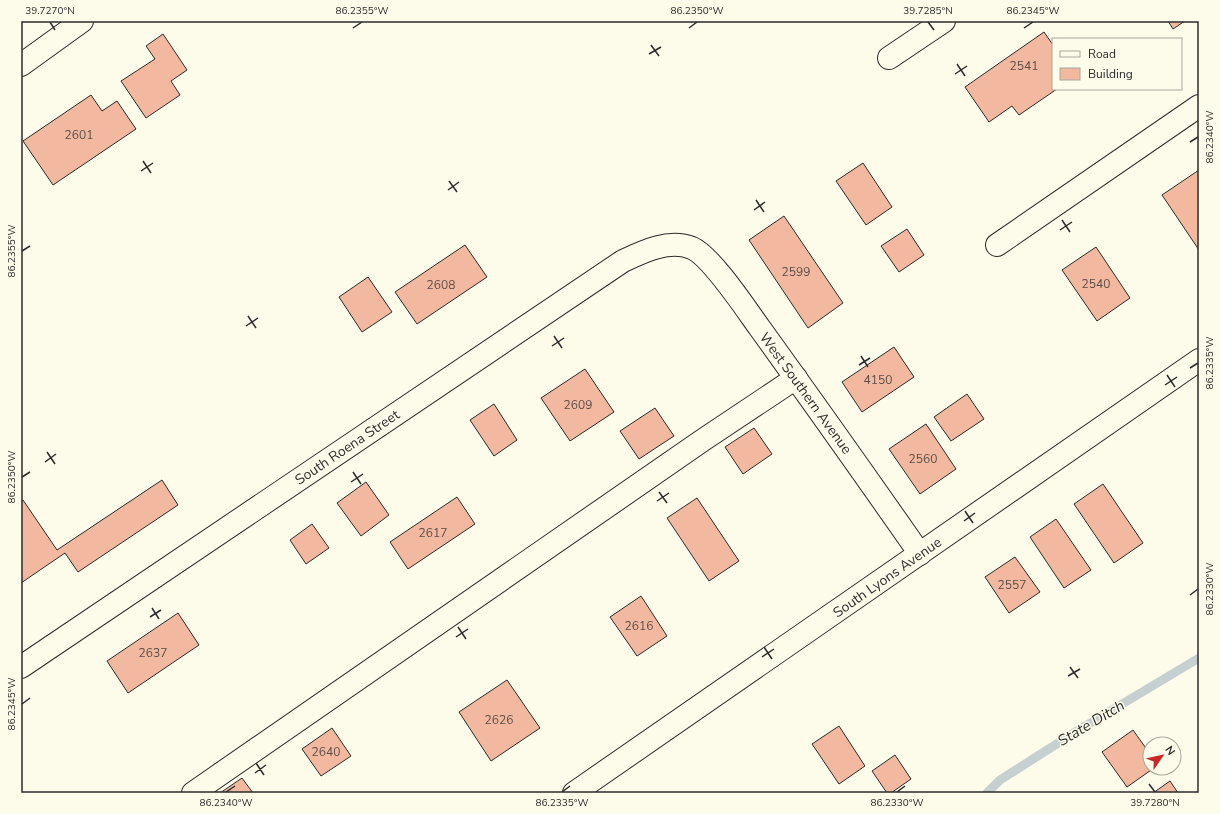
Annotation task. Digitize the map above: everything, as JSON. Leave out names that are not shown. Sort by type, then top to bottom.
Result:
[{"type":"street","points":[[21,64],[82,21]]},
{"type":"street","points":[[889,58],[944,21]]},
{"type":"street","points":[[997,245],[1199,106]]},
{"type":"street","name":"West Southern Avenue","points":[[681,245],[694,249],[710,263],[732,290],[920,554]]},
{"type":"street","name":"South Roena Street","points":[[21,667],[623,261],[654,248],[681,245]]},
{"type":"street","name":"South Lyons Avenue","points":[[574,793],[1199,360]]},
{"type":"street","points":[[193,793],[703,440],[796,378]]},
{"type":"building","points":[[1168,21],[1185,21],[1173,29]]},
{"type":"building","points":[[1044,32],[1052,44],[1052,90],[1056,90],[1019,115],[1012,106],[989,122],[965,87]]},
{"type":"building","points":[[163,34],[187,70],[171,81],[180,95],[146,118],[121,81],[155,59],[146,46]]},
{"type":"building","points":[[91,95],[102,111],[117,101],[136,129],[53,185],[23,141]]},
{"type":"building","points":[[863,163],[892,207],[866,225],[836,181]]},
{"type":"building","points":[[1199,170],[1199,250],[1162,195]]},
{"type":"building","points":[[784,216],[843,303],[808,328],[749,240]]},
{"type":"building","points":[[907,229],[924,255],[899,272],[881,246]]},
{"type":"building","points":[[465,245],[487,277],[417,324],[395,292]]},
{"type":"building","points":[[1096,247],[1130,298],[1097,321],[1062,270]]},
{"type":"building","points":[[368,277],[392,312],[362,332],[339,297]]},
{"type":"building","points":[[894,347],[914,377],[862,412],[842,382]]},
{"type":"building","points":[[585,369],[614,412],[570,441],[541,398]]},
{"type":"building","points":[[967,394],[984,419],[951,441],[934,417]]},
{"type":"building","points":[[494,404],[517,440],[494,456],[470,420]]},
{"type":"building","points":[[655,408],[674,436],[639,459],[620,431]]},
{"type":"building","points":[[926,424],[956,469],[920,494],[889,449]]},
{"type":"building","points":[[754,428],[772,454],[743,474],[725,447]]},
{"type":"building","points":[[162,480],[178,505],[78,572],[65,553],[21,583],[21,502],[23,500],[57,550]]},
{"type":"building","points":[[366,482],[389,515],[361,536],[337,503]]},
{"type":"building","points":[[1103,484],[1143,543],[1114,563],[1074,504]]},
{"type":"building","points":[[457,497],[475,524],[408,569],[390,542]]},
{"type":"building","points":[[697,498],[739,561],[709,581],[667,518]]},
{"type":"building","points":[[1056,519],[1091,570],[1064,588],[1030,537]]},
{"type":"building","points":[[312,524],[329,548],[306,564],[290,540]]},
{"type":"building","points":[[1015,557],[1040,592],[1009,613],[985,577]]},
{"type":"building","points":[[641,596],[667,636],[637,656],[610,617]]},
{"type":"building","points":[[178,613],[199,645],[128,693],[107,661]]},
{"type":"building","points":[[507,680],[540,728],[491,761],[459,712]]},
{"type":"building","points":[[839,726],[865,766],[839,784],[812,744]]},
{"type":"building","points":[[332,728],[351,756],[321,776],[302,749]]},
{"type":"building","points":[[1133,730],[1142,743],[1143,776],[1127,787],[1102,752]]},
{"type":"building","points":[[895,755],[911,779],[891,793],[887,793],[872,771]]},
{"type":"building","points":[[242,778],[253,793],[220,793]]},
{"type":"building","points":[[1170,781],[1178,793],[1153,793]]},
{"type":"waterway","name":"State Ditch","points":[[987,793],[1000,780],[1077,731],[1199,658]]}]
